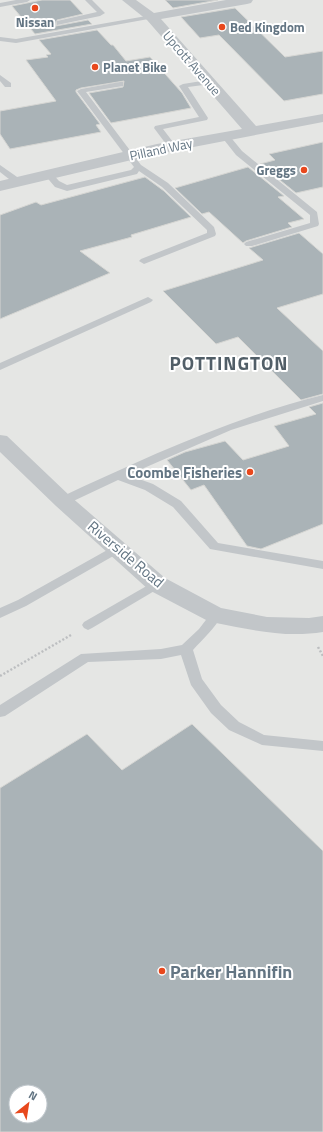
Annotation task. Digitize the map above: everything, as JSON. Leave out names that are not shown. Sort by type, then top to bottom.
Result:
[{"type":"street","name":"Upcott Avenue","points":[[128,0],[152,17],[252,130]]},
{"type":"street","points":[[152,17],[247,0]]},
{"type":"street","name":"Pilland Way","points":[[0,186],[48,174],[134,161],[172,146],[323,118]]},
{"type":"street","name":"Riverside Road","points":[[1,443],[63,501],[157,584],[216,615],[267,625],[309,626],[323,624]]},
{"type":"lane","points":[[0,5],[27,0]]},
{"type":"lane","points":[[60,23],[102,13],[88,0]]},
{"type":"lane","points":[[2,41],[152,17]]},
{"type":"lane","points":[[0,77],[8,85]]},
{"type":"lane","points":[[172,146],[158,128],[204,118],[192,98],[182,86],[208,82]]},
{"type":"lane","points":[[120,84],[81,91],[134,161],[165,185],[211,229],[212,234],[144,261]]},
{"type":"lane","points":[[225,136],[239,154],[314,214],[315,224],[249,244]]},
{"type":"lane","points":[[0,168],[17,181]]},
{"type":"lane","points":[[0,366],[148,300]]},
{"type":"lane","points":[[63,501],[117,475],[227,428],[323,398]]},
{"type":"lane","points":[[117,475],[149,487],[177,504],[214,546],[323,565]]},
{"type":"lane","points":[[0,613],[22,603],[118,548]]},
{"type":"lane","points":[[88,625],[157,584]]},
{"type":"lane","points":[[0,712],[86,657],[162,654],[186,649],[203,632],[216,615]]},
{"type":"lane","points":[[186,649],[196,681],[216,709],[234,726],[262,740],[323,746]]},
{"type":"shaded area","points":[[0,0],[323,0],[323,1132],[0,1132]]},
{"type":"building","points":[[42,0],[70,0],[83,14],[57,20],[56,26],[88,20],[92,24],[35,34],[12,6]]},
{"type":"building","points":[[165,0],[218,0],[173,8]]},
{"type":"building","points":[[235,8],[285,57],[323,51],[323,94],[284,101],[219,35],[200,38],[181,17]]},
{"type":"building","points":[[97,30],[111,45],[113,45],[126,61],[150,57],[182,93],[191,108],[111,123],[89,93],[123,87],[124,81],[81,88],[76,90],[76,92],[100,124],[96,125],[101,132],[10,149],[0,134],[0,111],[56,101],[26,60],[48,57],[46,55],[51,54],[39,40]]},
{"type":"building","name":"Greggs","points":[[323,142],[323,187],[296,193],[260,164],[275,160],[269,154]]},
{"type":"building","points":[[248,167],[284,196],[278,197],[304,219],[288,223],[292,227],[243,243],[209,212],[202,214],[175,188]]},
{"type":"building","points":[[145,177],[164,191],[191,217],[131,235],[132,237],[80,251],[110,273],[0,319],[0,215],[36,202],[41,205]]},
{"type":"building","points":[[299,233],[323,254],[323,294],[277,308],[323,351],[323,394],[301,400],[238,337],[216,344],[163,291],[263,260],[249,248]]},
{"type":"building","name":"Coombe Fisheries","points":[[323,403],[323,524],[261,549],[247,546],[204,485],[191,490],[167,460],[185,452],[225,441],[243,460],[289,446],[274,426],[316,414],[309,407]]},
{"type":"building","name":"Parker Hannifin","points":[[192,724],[323,851],[323,1132],[0,1132],[0,788],[87,734],[122,770]]},
{"type":"place","name":"Nissan","points":[[35,8]]},
{"type":"place","name":"Bed Kingdom","points":[[222,27]]},
{"type":"place","name":"Planet Bike","points":[[95,67]]},
{"type":"place","name":"Greggs","points":[[304,170]]},
{"type":"place","name":"Coombe Fisheries","points":[[250,472]]},
{"type":"place","name":"Parker Hannifin","points":[[162,971]]},
{"type":"district","name":"POTTINGTON","points":[[229,362]]}]
